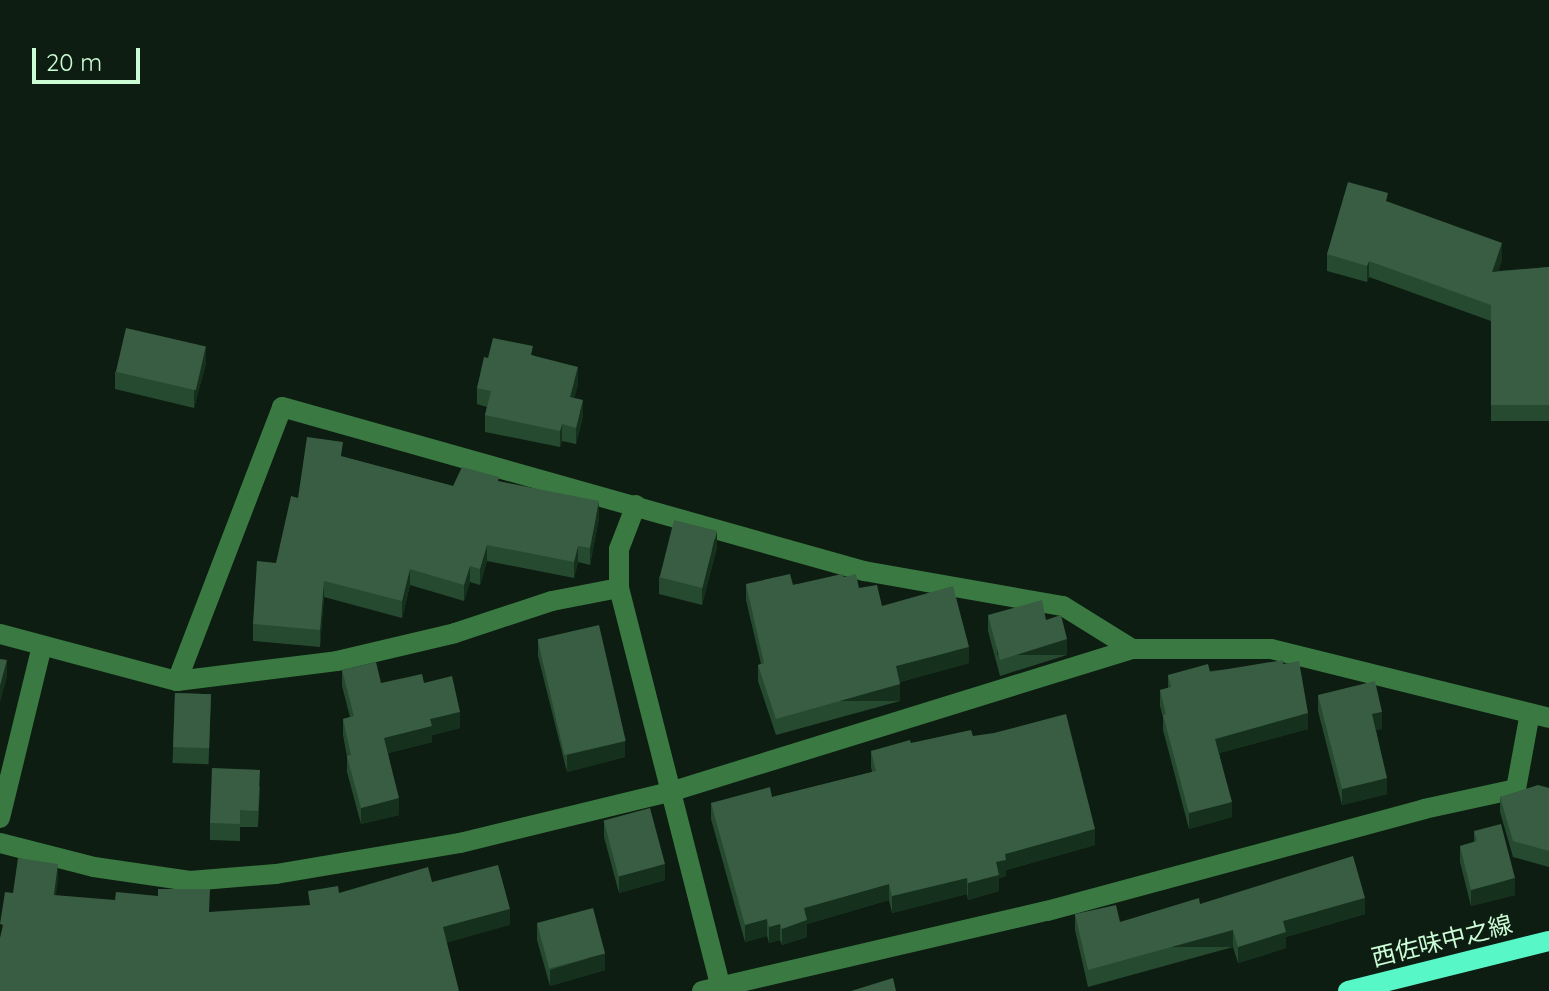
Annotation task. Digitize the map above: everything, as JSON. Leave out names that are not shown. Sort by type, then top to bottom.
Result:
[{"type":"main road","name":"西佐味中之線","points":[[1348,991],[1549,941]]},
{"type":"street","points":[[177,681],[282,407],[864,571],[1063,606],[1132,649]]},
{"type":"street","points":[[0,843],[94,867],[190,881],[276,874],[460,843],[670,792],[1132,649],[1271,649],[1540,716],[1516,789],[1424,809],[1047,911],[715,989],[670,792],[619,588],[619,549],[636,505]]},
{"type":"street","points":[[0,634],[177,681],[337,661],[455,633],[552,601],[619,588]]},
{"type":"street","points":[[0,818],[42,646]]},
{"type":"building","points":[[1348,182],[1388,193],[1386,201],[1502,243],[1492,272],[1549,267],[1549,405],[1491,405],[1491,305],[1369,261],[1367,266],[1327,254]]},
{"type":"building","points":[[126,328],[206,346],[196,390],[116,372]]},
{"type":"building","points":[[493,338],[533,346],[531,355],[578,367],[570,397],[583,400],[576,428],[562,424],[560,431],[485,415],[491,391],[477,388],[484,357],[488,358]]},
{"type":"building","points":[[307,437],[343,442],[341,456],[453,486],[462,467],[499,477],[498,481],[599,501],[590,548],[578,546],[574,562],[487,545],[480,569],[470,566],[464,585],[410,569],[402,601],[324,581],[320,630],[253,624],[257,561],[276,563],[291,496],[298,498]]},
{"type":"building","points":[[674,520],[717,531],[702,588],[660,577]]},
{"type":"building","points":[[790,574],[793,585],[842,574],[844,577],[856,574],[859,588],[877,585],[882,606],[953,586],[969,647],[896,666],[900,684],[776,719],[758,665],[764,663],[746,584]]},
{"type":"building","points":[[1042,600],[1046,620],[1061,615],[1067,639],[1000,660],[988,615]]},
{"type":"building","points":[[599,625],[626,741],[564,755],[538,639]]},
{"type":"building","points":[[0,659],[7,660],[0,686]]},
{"type":"building","points":[[1283,660],[1283,664],[1299,661],[1308,713],[1215,739],[1232,802],[1189,813],[1163,715],[1166,714],[1160,690],[1171,687],[1168,675],[1208,664],[1210,672]]},
{"type":"building","points":[[376,662],[381,683],[422,674],[424,683],[452,676],[460,712],[430,719],[432,726],[384,738],[399,798],[361,808],[347,756],[351,755],[343,719],[354,716],[342,670]]},
{"type":"building","points":[[1375,681],[1382,712],[1372,714],[1387,778],[1342,789],[1318,695]]},
{"type":"building","points":[[175,693],[211,694],[209,748],[173,747]]},
{"type":"building","points":[[1066,714],[1095,829],[1005,854],[1006,860],[996,862],[999,875],[968,883],[967,878],[892,896],[889,884],[804,908],[807,920],[782,929],[780,924],[769,927],[767,919],[745,925],[711,803],[770,787],[772,797],[876,771],[871,751],[910,740],[911,743],[971,730],[973,736],[994,733]]},
{"type":"building","points":[[212,768],[260,770],[258,811],[240,810],[240,824],[210,823]]},
{"type":"building","points":[[1538,785],[1549,788],[1549,851],[1513,841],[1500,797]]},
{"type":"building","points":[[650,808],[665,864],[619,876],[604,820]]},
{"type":"building","points":[[1501,824],[1515,878],[1471,890],[1460,846],[1477,841],[1474,831]]},
{"type":"building","points":[[1353,856],[1365,898],[1283,921],[1286,932],[1238,947],[1233,930],[1088,970],[1075,914],[1116,905],[1120,922],[1199,898],[1200,904]]},
{"type":"building","points":[[18,858],[58,864],[54,895],[115,900],[116,892],[158,896],[158,889],[210,889],[209,912],[310,905],[308,891],[338,886],[339,893],[428,867],[432,882],[498,865],[510,909],[443,927],[459,991],[0,991],[0,938],[3,925],[0,924],[5,892],[13,893]]},
{"type":"building","points":[[593,908],[605,953],[549,968],[537,923]]},
{"type":"building","points":[[893,978],[896,991],[851,991]]}]
